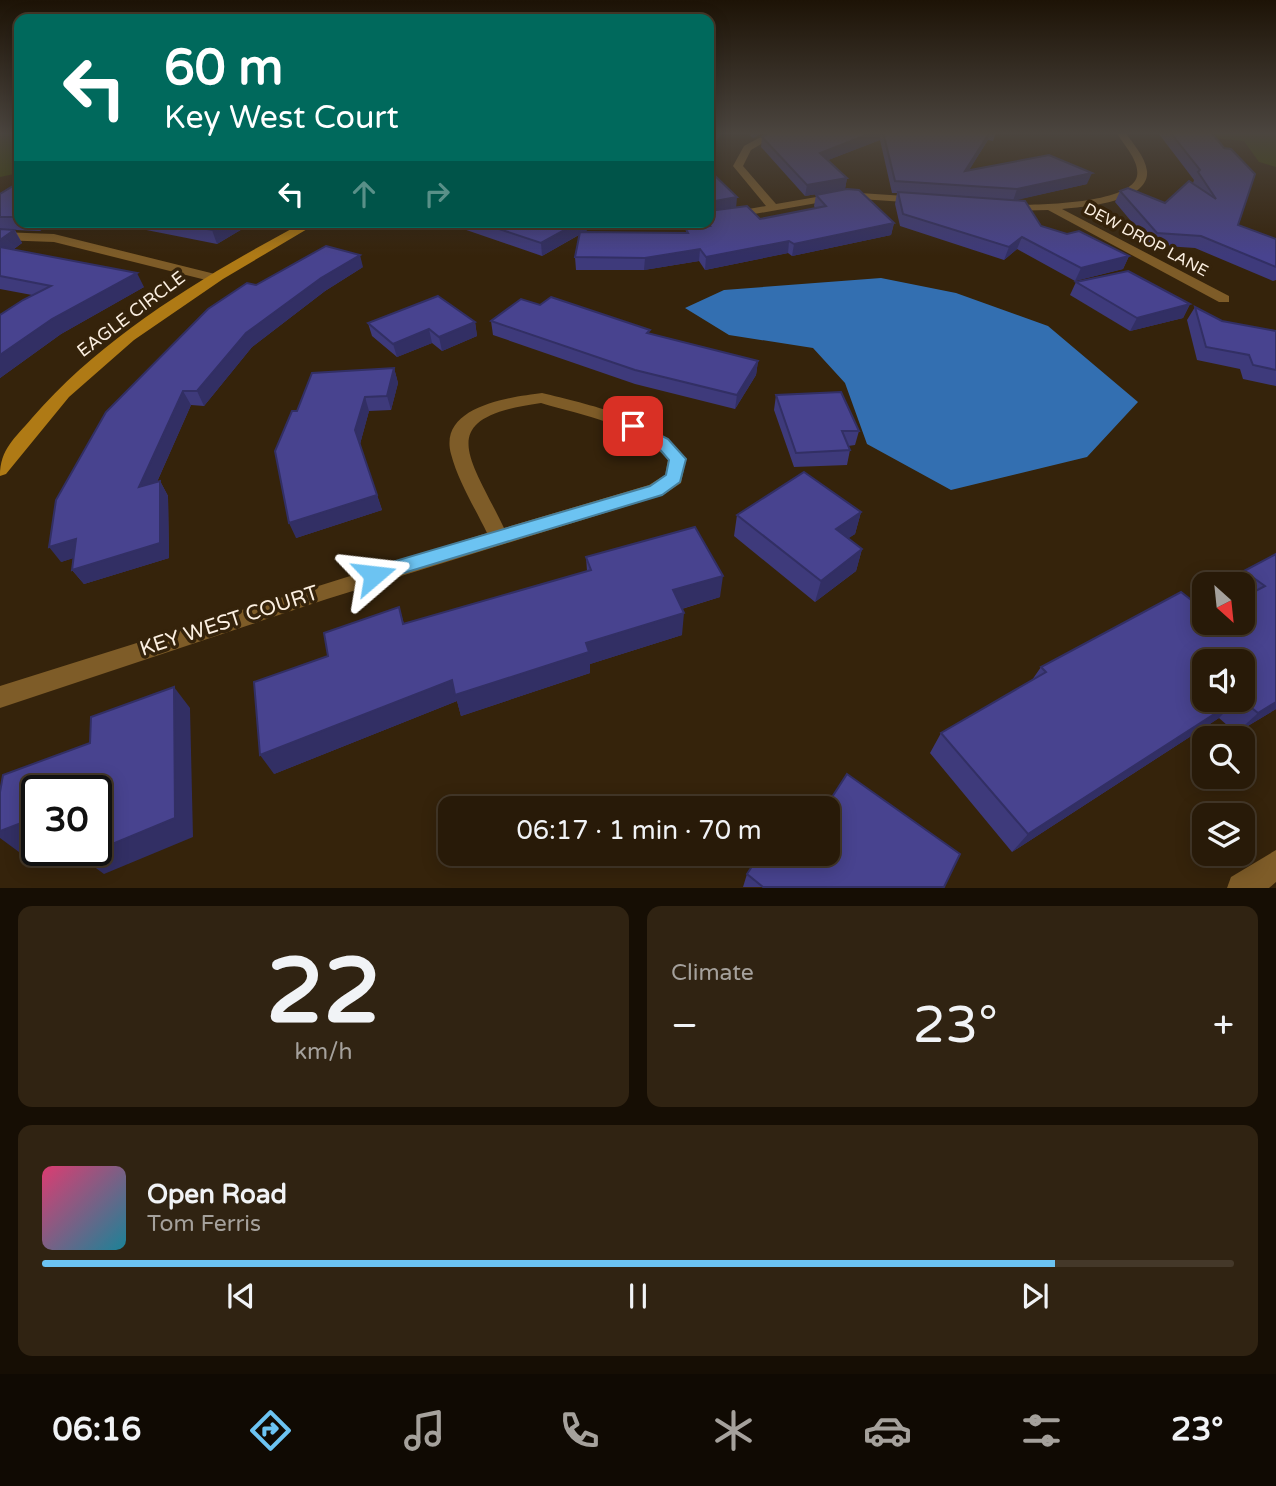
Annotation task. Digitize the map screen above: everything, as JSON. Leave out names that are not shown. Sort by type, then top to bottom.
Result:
[{"type":"street","points":[[744,173],[773,207]]},
{"type":"street","points":[[997,207],[1054,209],[1112,197],[1134,188],[1141,179],[1141,173]]},
{"type":"street","points":[[714,218],[845,195],[936,202]]},
{"type":"street","name":"DEW DROP LANE","points":[[1054,209],[1224,299]]},
{"type":"street","name":"EAGLE CIRCLE","points":[[0,470],[31,430],[71,386],[110,350],[151,319],[214,278],[302,228]]},
{"type":"street","points":[[0,236],[54,238],[214,278]]},
{"type":"street","name":"KEY WEST COURT","points":[[0,697],[263,610],[498,536],[656,490],[674,478],[677,459],[663,443],[633,426],[542,398],[505,403],[478,413],[461,431],[459,452],[498,536]]},
{"type":"street","points":[[1242,887],[1276,865]]},
{"type":"water","points":[[881,278],[956,293],[1048,326],[1138,402],[1087,457],[951,490],[867,444],[845,383],[813,348],[729,335],[685,308],[724,290]]},
{"type":"building","points":[[796,173],[842,173],[847,178],[807,185]]},
{"type":"building","points":[[893,173],[1090,173],[1017,189],[895,181]]},
{"type":"building","points":[[1199,173],[1255,174],[1238,225],[1276,239],[1276,267],[1201,236],[1157,233],[1120,191],[1128,188],[1165,203],[1189,181],[1216,199]]},
{"type":"building","points":[[714,175],[737,197],[714,201]]},
{"type":"building","points":[[14,186],[14,217],[0,217],[0,194]]},
{"type":"building","points":[[847,189],[859,190],[894,223],[794,244],[789,241],[706,257],[700,249],[645,258],[575,257],[580,232],[688,233],[686,229],[714,228],[714,210],[747,206],[760,219],[826,206],[816,195]]},
{"type":"building","points":[[898,192],[1025,201],[1041,226],[1067,234],[1079,231],[1129,256],[1081,268],[1022,237],[1009,247],[903,214]]},
{"type":"building","points":[[496,228],[568,228],[541,243]]},
{"type":"building","points":[[0,229],[14,230],[0,240]]},
{"type":"building","points":[[326,246],[360,255],[321,278],[246,333],[197,391],[183,391],[139,487],[160,481],[160,543],[72,570],[76,539],[49,547],[56,500],[106,412],[208,309],[247,283],[256,285]]},
{"type":"building","points":[[0,247],[137,273],[52,319],[0,355],[0,315],[51,286],[0,276]]},
{"type":"building","points":[[1128,271],[1190,304],[1137,318],[1076,282]]},
{"type":"building","points":[[438,296],[475,322],[439,337],[429,329],[393,344],[368,323]]},
{"type":"building","points":[[551,297],[650,330],[647,333],[758,361],[737,395],[635,370],[491,321],[521,299],[540,305]]},
{"type":"building","points":[[1195,307],[1222,321],[1276,331],[1276,370],[1253,365],[1249,355],[1206,347]]},
{"type":"building","points":[[394,368],[387,396],[365,397],[355,430],[377,495],[289,523],[275,451],[292,411],[297,411],[312,373]]},
{"type":"building","points":[[841,392],[859,431],[842,431],[850,450],[796,453],[776,395]]},
{"type":"building","points":[[804,472],[861,512],[836,529],[862,549],[821,581],[737,515]]},
{"type":"building","points":[[695,527],[723,576],[673,590],[684,613],[586,643],[589,652],[455,695],[452,680],[260,755],[254,682],[328,656],[324,633],[399,607],[403,624],[591,570],[586,557]]},
{"type":"building","points":[[1276,554],[1276,702],[1258,713],[1255,711],[1255,649],[1192,649],[1192,712],[1217,712],[1028,834],[941,733],[1046,672],[1041,667],[1181,592],[1192,601],[1192,635],[1255,635],[1255,591],[1265,586],[1255,579],[1255,572],[1244,571]]},
{"type":"building","points":[[174,687],[175,818],[112,844],[112,775],[21,775],[21,823],[0,831],[3,775],[90,743],[91,717]]},
{"type":"building","points":[[847,774],[960,854],[944,887],[763,887],[747,874],[752,866],[840,866],[840,796],[833,796]]},
{"type":"route","points":[[374,575],[656,490],[674,478],[677,459],[663,443],[633,426]]}]
